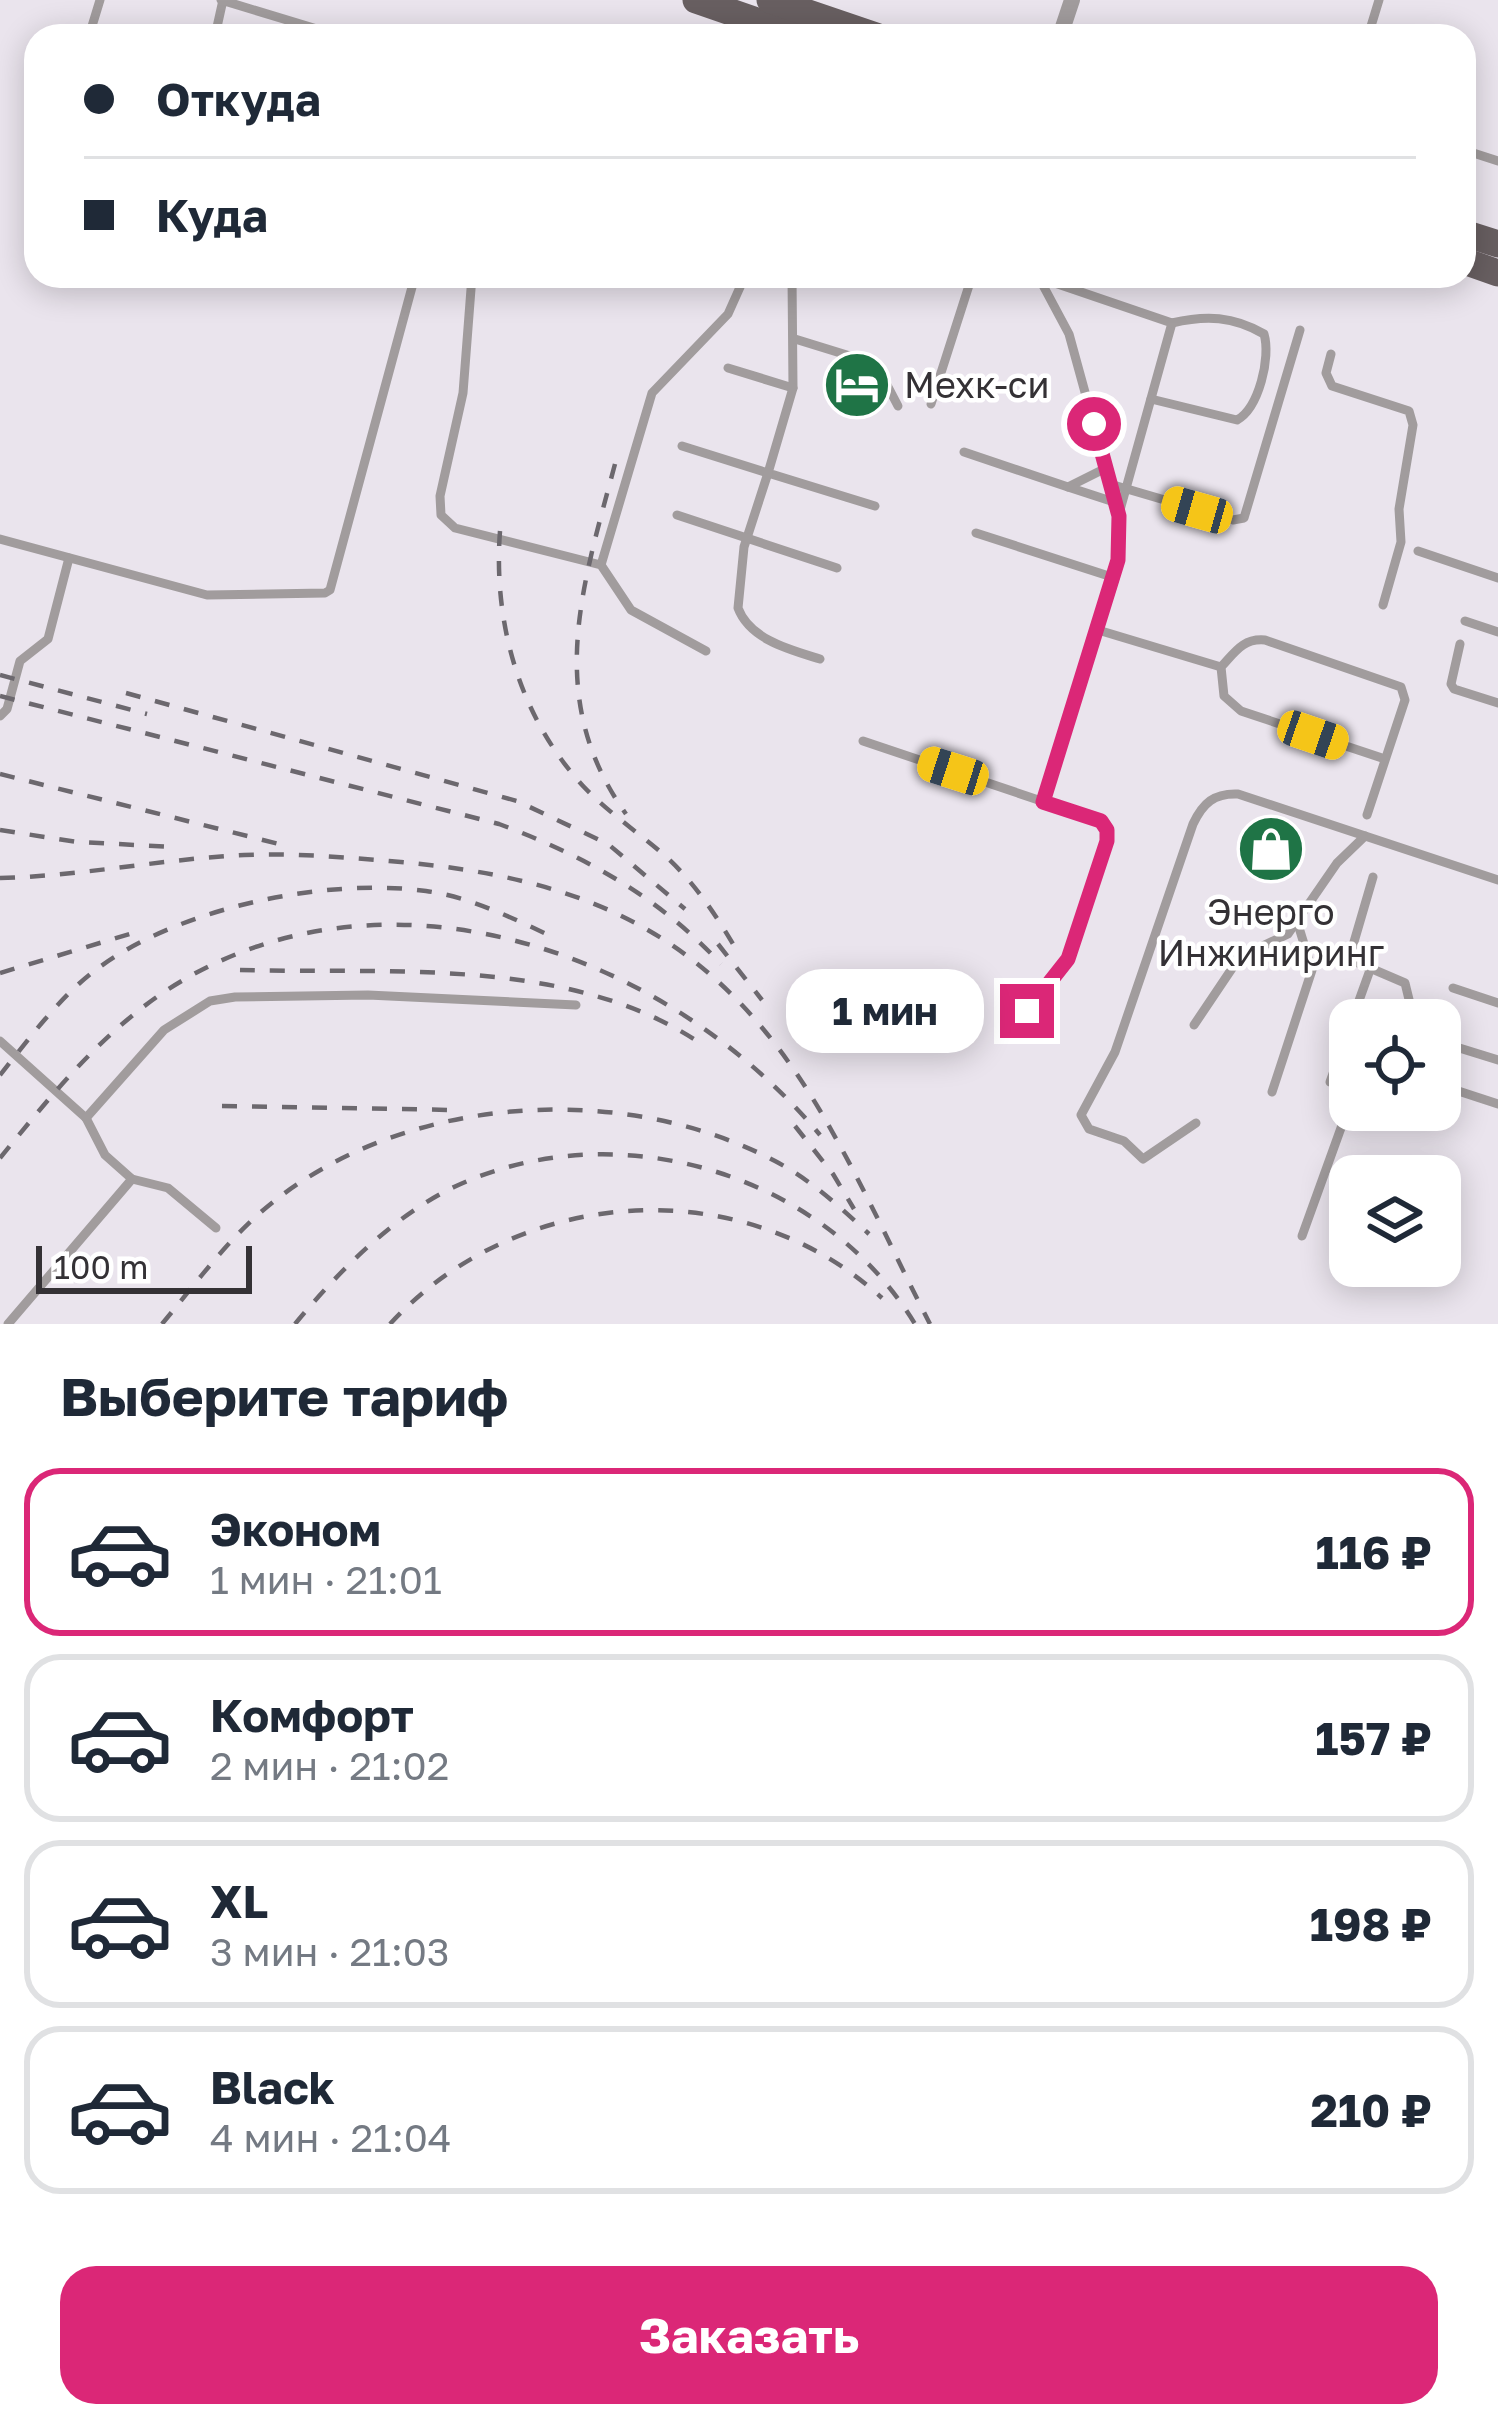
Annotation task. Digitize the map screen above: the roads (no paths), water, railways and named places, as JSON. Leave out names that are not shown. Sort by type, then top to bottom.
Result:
[{"type":"main road","points":[[696,0],[823,24]]},
{"type":"lane","points":[[222,0],[301,24]]},
{"type":"lane","points":[[0,539],[222,597],[330,590],[413,288]]},
{"type":"lane","points":[[471,288],[463,393],[440,496],[441,514],[454,528],[601,565],[631,610],[706,650]]},
{"type":"lane","points":[[601,565],[652,393],[728,314],[740,288]]},
{"type":"lane","points":[[793,288],[793,388],[747,539],[738,598],[741,617],[769,641],[820,659]]},
{"type":"lane","points":[[931,404],[968,288]]},
{"type":"lane","points":[[1046,288],[1069,334],[1119,516]]},
{"type":"lane","points":[[1072,288],[1172,323],[1216,316],[1264,334],[1268,350],[1251,409],[1237,420],[1150,399]]},
{"type":"lane","points":[[1043,802],[1115,578],[1119,516],[1172,323]]},
{"type":"lane","points":[[1110,484],[1233,520],[1244,518],[1300,330]]},
{"type":"lane","points":[[795,339],[876,364],[898,406]]},
{"type":"lane","points":[[1331,354],[1326,373],[1333,386],[1409,411],[1413,425],[1399,508],[1401,542],[1383,605]]},
{"type":"lane","points":[[728,368],[793,388]]},
{"type":"lane","points":[[682,446],[874,506]]},
{"type":"lane","points":[[964,452],[1115,502]]},
{"type":"lane","points":[[1068,487],[1106,468]]},
{"type":"lane","points":[[676,515],[837,568]]},
{"type":"lane","points":[[976,533],[1115,578]]},
{"type":"lane","points":[[1418,551],[1498,578]]},
{"type":"lane","points":[[0,716],[7,709],[20,661],[48,639],[69,558]]},
{"type":"lane","points":[[1466,621],[1498,632]]},
{"type":"lane","points":[[1099,630],[1221,667]]},
{"type":"lane","points":[[1366,815],[1385,760],[1405,700],[1394,682],[1265,640],[1241,644],[1221,667],[1224,696],[1230,705],[1385,760]]},
{"type":"lane","points":[[1460,644],[1450,684],[1498,703]]},
{"type":"lane","points":[[863,741],[1101,821],[1107,830],[1068,959],[1027,1011]]},
{"type":"lane","points":[[1196,1123],[1143,1159],[1124,1141],[1083,1125],[1081,1114],[1114,1052],[1199,811],[1218,795],[1238,794],[1498,880]]},
{"type":"lane","points":[[1193,1025],[1243,957],[1280,939],[1336,862],[1365,836]]},
{"type":"lane","points":[[1373,877],[1349,952],[1354,964],[1405,983],[1409,999]]},
{"type":"lane","points":[[1272,1092],[1312,970],[1297,921]]},
{"type":"lane","points":[[1360,999],[1370,970]]},
{"type":"lane","points":[[1453,988],[1498,1003]]},
{"type":"lane","points":[[86,1118],[164,1030],[210,1001],[368,995],[576,1005]]},
{"type":"lane","points":[[0,1041],[86,1118],[105,1155],[132,1179],[168,1188],[217,1228]]},
{"type":"lane","points":[[1461,1049],[1498,1060]]},
{"type":"lane","points":[[1461,1092],[1498,1104]]},
{"type":"lane","points":[[1302,1236],[1340,1131]]},
{"type":"lane","points":[[8,1324],[132,1179]]},
{"type":"railway","points":[[615,464],[582,599],[578,685],[585,728],[601,771],[626,814]]},
{"type":"railway","points":[[500,531],[501,601],[507,635],[515,668],[543,731],[584,787],[685,876],[740,956]]},
{"type":"railway","points":[[0,675],[147,714]]},
{"type":"railway","points":[[126,693],[517,801],[608,844],[685,909]]},
{"type":"railway","points":[[0,696],[499,824],[619,881],[672,918],[721,964]]},
{"type":"railway","points":[[0,774],[279,844]]},
{"type":"railway","points":[[0,830],[77,842],[176,847]]},
{"type":"railway","points":[[0,878],[244,855],[353,858],[461,869],[527,882],[587,901],[642,926],[692,960],[738,1001],[781,1052],[837,1140],[930,1324]]},
{"type":"railway","points":[[0,1075],[56,1007],[93,972],[165,931],[251,903],[342,889],[426,891],[476,903],[555,938]]},
{"type":"railway","points":[[0,1158],[98,1046],[167,990],[250,949],[338,928],[427,926],[516,941],[602,971],[683,1015],[757,1070],[820,1135]]},
{"type":"railway","points":[[0,973],[143,930]]},
{"type":"railway","points":[[718,944],[762,1000]]},
{"type":"railway","points":[[240,970],[417,972],[537,983],[594,995],[649,1015],[700,1043]]},
{"type":"railway","points":[[222,1106],[454,1110]]},
{"type":"railway","points":[[162,1324],[242,1230],[273,1202],[327,1166],[387,1139],[452,1120],[518,1111],[585,1110],[652,1118],[715,1135],[788,1168],[869,1234]]},
{"type":"railway","points":[[795,1126],[854,1209]]},
{"type":"railway","points":[[295,1324],[368,1247],[431,1199],[516,1165],[581,1155],[646,1157],[710,1170],[771,1194],[827,1228],[875,1271],[915,1324]]},
{"type":"railway","points":[[390,1324],[442,1278],[501,1244],[564,1221],[631,1211],[698,1213],[764,1228],[826,1256],[882,1298]]},
{"type":"place","name":"Мехк-си","points":[[857,385]]},
{"type":"place","name":"Энерго Инжиниринг","points":[[1271,849]]}]
